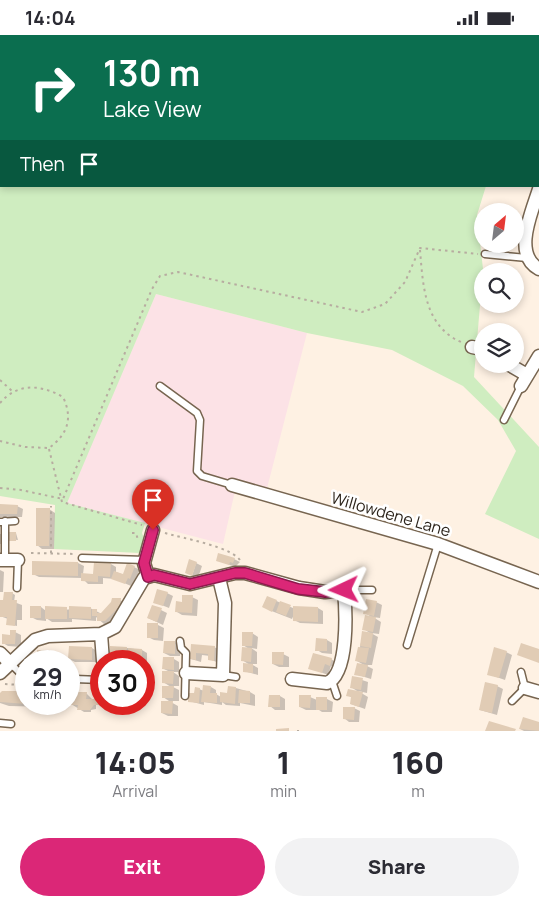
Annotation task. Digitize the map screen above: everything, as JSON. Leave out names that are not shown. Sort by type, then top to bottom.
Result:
[{"type":"street","points":[[539,189],[537,206],[527,231],[525,252],[527,258],[539,269]]},
{"type":"street","points":[[516,373],[524,381],[539,356]]},
{"type":"street","name":"Willowdene Lane","points":[[232,485],[438,544],[539,582]]},
{"type":"street","points":[[148,577],[145,560],[149,528]]},
{"type":"street","points":[[0,673],[35,640],[48,636],[101,634],[115,627],[128,609],[141,581],[148,577],[154,575],[190,584],[245,573],[298,589],[325,592],[344,590],[346,611],[343,650],[336,677],[328,683],[292,679]]},
{"type":"street","points":[[186,673],[222,675],[225,603],[219,578]]},
{"type":"street","points":[[101,634],[102,650]]},
{"type":"street","points":[[0,653],[11,664]]},
{"type":"street","points":[[525,688],[539,692]]},
{"type":"lane","points":[[485,254],[527,258]]},
{"type":"lane","points":[[504,419],[524,381]]},
{"type":"lane","points":[[160,386],[197,413],[200,420],[197,471],[202,476],[232,485]]},
{"type":"lane","points":[[15,521],[3,521],[8,560],[17,588]]},
{"type":"lane","points":[[407,645],[438,544]]},
{"type":"lane","points":[[82,559],[145,560]]},
{"type":"lane","points":[[344,590],[372,590]]},
{"type":"lane","points":[[180,641],[181,648],[186,653],[184,696]]},
{"type":"lane","points":[[11,664],[15,669]]},
{"type":"lane","points":[[512,701],[525,688],[521,672]]},
{"type":"lane","points":[[222,675],[236,677]]},
{"type":"lane","points":[[332,681],[337,696]]},
{"type":"lane","points":[[0,723],[11,723]]},
{"type":"path","points":[[420,248],[485,254]]},
{"type":"path","points":[[420,248],[422,285],[428,308],[439,326],[453,339],[474,347]]},
{"type":"path","points":[[61,499],[63,499],[152,289],[160,276],[178,272],[362,312],[385,304],[405,282],[420,248]]},
{"type":"path","points":[[0,380],[12,391]]},
{"type":"path","points":[[0,403],[12,391],[27,387],[41,388],[63,397],[68,407],[70,420],[57,442],[49,448],[25,447],[0,441]]},
{"type":"path","points":[[49,448],[61,499]]},
{"type":"path","points":[[0,488],[61,499],[68,505],[226,550],[239,558],[245,573]]},
{"type":"path","points":[[51,553],[52,506]]},
{"type":"path","points":[[132,533],[137,535],[137,547]]},
{"type":"path","points":[[0,683],[15,682]]},
{"type":"shaded area","points":[[156,294],[307,333],[265,496],[235,491],[223,544],[66,503]]},
{"type":"green space","points":[[0,187],[486,187],[481,203],[474,203],[474,253],[481,253],[482,263],[474,263],[474,313],[479,313],[478,323],[474,323],[474,377],[539,447],[539,539],[485,514],[516,451],[498,420],[463,386],[392,350],[307,333],[156,294],[67,503],[145,523],[142,533],[145,541],[140,553],[54,549],[55,505],[0,496]]},
{"type":"building","points":[[0,504],[18,505],[17,514],[0,514]]},
{"type":"building","points":[[36,508],[50,508],[49,546],[36,546]]},
{"type":"building","points":[[8,532],[16,532],[16,541],[8,541]]},
{"type":"building","points":[[218,553],[235,558],[233,563],[230,562],[229,565],[216,561]]},
{"type":"building","points":[[189,559],[197,562],[192,576],[185,573]]},
{"type":"building","points":[[32,561],[78,562],[78,576],[32,575]]},
{"type":"building","points":[[94,562],[111,563],[110,577],[98,576],[98,582],[81,581],[81,573],[93,574]]},
{"type":"building","points":[[127,563],[135,566],[130,579],[128,578],[125,584],[111,579],[114,571],[123,574]]},
{"type":"building","points":[[157,589],[168,592],[163,606],[153,603]]},
{"type":"building","points":[[4,592],[13,592],[12,600],[17,600],[15,626],[6,625],[7,617],[0,617],[0,600],[3,600]]},
{"type":"building","points":[[182,595],[193,595],[192,613],[175,612],[176,601],[182,602]]},
{"type":"building","points":[[267,596],[277,600],[272,612],[262,607]]},
{"type":"building","points":[[112,598],[121,598],[120,606],[105,621],[97,621],[97,616],[92,616],[92,609],[97,609],[97,613],[101,613],[111,602]]},
{"type":"building","points":[[366,599],[377,601],[374,616],[363,614]]},
{"type":"building","points":[[280,601],[291,605],[286,616],[276,612]]},
{"type":"building","points":[[152,605],[162,608],[157,622],[147,618]]},
{"type":"building","points":[[30,606],[41,606],[41,618],[30,618]]},
{"type":"building","points":[[45,606],[67,607],[67,619],[45,619]]},
{"type":"building","points":[[69,606],[91,607],[91,619],[69,618]]},
{"type":"building","points":[[293,606],[318,607],[318,622],[293,621]]},
{"type":"building","points":[[365,615],[376,617],[373,632],[362,630]]},
{"type":"building","points":[[147,623],[158,623],[158,638],[147,638]]},
{"type":"building","points":[[10,630],[16,630],[15,644],[2,644],[2,634],[10,635]]},
{"type":"building","points":[[362,631],[373,633],[371,648],[360,646]]},
{"type":"building","points":[[242,632],[253,632],[252,646],[242,646]]},
{"type":"building","points":[[316,638],[327,639],[327,651],[315,651]]},
{"type":"building","points":[[164,641],[175,641],[175,654],[163,653]]},
{"type":"building","points":[[521,643],[539,649],[539,663],[517,655]]},
{"type":"building","points":[[191,644],[215,646],[214,661],[208,660],[208,654],[196,653],[196,660],[190,659]]},
{"type":"building","points":[[69,646],[92,647],[92,650],[90,650],[90,660],[80,660],[80,650],[69,650]]},
{"type":"building","points":[[110,646],[127,647],[127,650],[110,650]]},
{"type":"building","points":[[242,647],[252,648],[251,662],[241,661]]},
{"type":"building","points":[[358,647],[369,648],[366,663],[355,661]]},
{"type":"building","points":[[494,647],[507,651],[499,678],[487,675]]},
{"type":"building","points":[[128,648],[142,649],[142,650],[128,650]]},
{"type":"building","points":[[272,652],[284,652],[283,665],[272,664]]},
{"type":"building","points":[[313,653],[332,658],[330,666],[325,664],[322,673],[308,669]]},
{"type":"building","points":[[163,657],[174,657],[174,670],[162,669]]},
{"type":"building","points":[[243,663],[253,664],[253,673],[243,672]]},
{"type":"building","points":[[357,663],[368,665],[365,677],[354,675]]},
{"type":"building","points":[[162,671],[174,671],[173,684],[162,683]]},
{"type":"building","points":[[352,676],[363,678],[361,690],[350,688]]},
{"type":"building","points":[[485,682],[498,685],[492,713],[479,710]]},
{"type":"building","points":[[203,685],[211,686],[210,693],[217,693],[217,703],[201,702]]},
{"type":"building","points":[[162,686],[174,686],[173,698],[162,698]]},
{"type":"building","points":[[228,686],[236,687],[235,704],[220,702],[220,692],[227,693]]},
{"type":"building","points":[[195,687],[200,688],[199,703],[188,702],[188,693],[194,693]]},
{"type":"building","points":[[348,689],[363,692],[359,707],[350,704],[351,697],[346,696]]},
{"type":"building","points":[[239,690],[250,691],[250,703],[238,703]]},
{"type":"building","points":[[2,691],[15,691],[15,703],[0,702],[0,693]]},
{"type":"building","points":[[80,692],[87,692],[86,699],[90,699],[90,710],[80,710]]},
{"type":"building","points":[[269,695],[280,695],[280,707],[268,707]]},
{"type":"building","points":[[299,695],[311,695],[310,708],[299,707]]},
{"type":"building","points":[[316,697],[327,697],[327,710],[316,710]]},
{"type":"building","points":[[161,701],[173,701],[172,714],[161,713]]},
{"type":"building","points":[[343,707],[355,707],[354,720],[343,719]]},
{"type":"building","points":[[523,717],[539,722],[539,731],[519,729]]},
{"type":"building","points":[[489,721],[516,729],[515,731],[485,731]]},
{"type":"building","points":[[289,728],[289,731],[276,731],[276,729]]},
{"type":"route","points":[[153,530],[144,563],[148,577],[154,575],[190,584],[198,584],[235,573],[245,573],[258,575],[298,589],[325,592],[344,590]]}]
